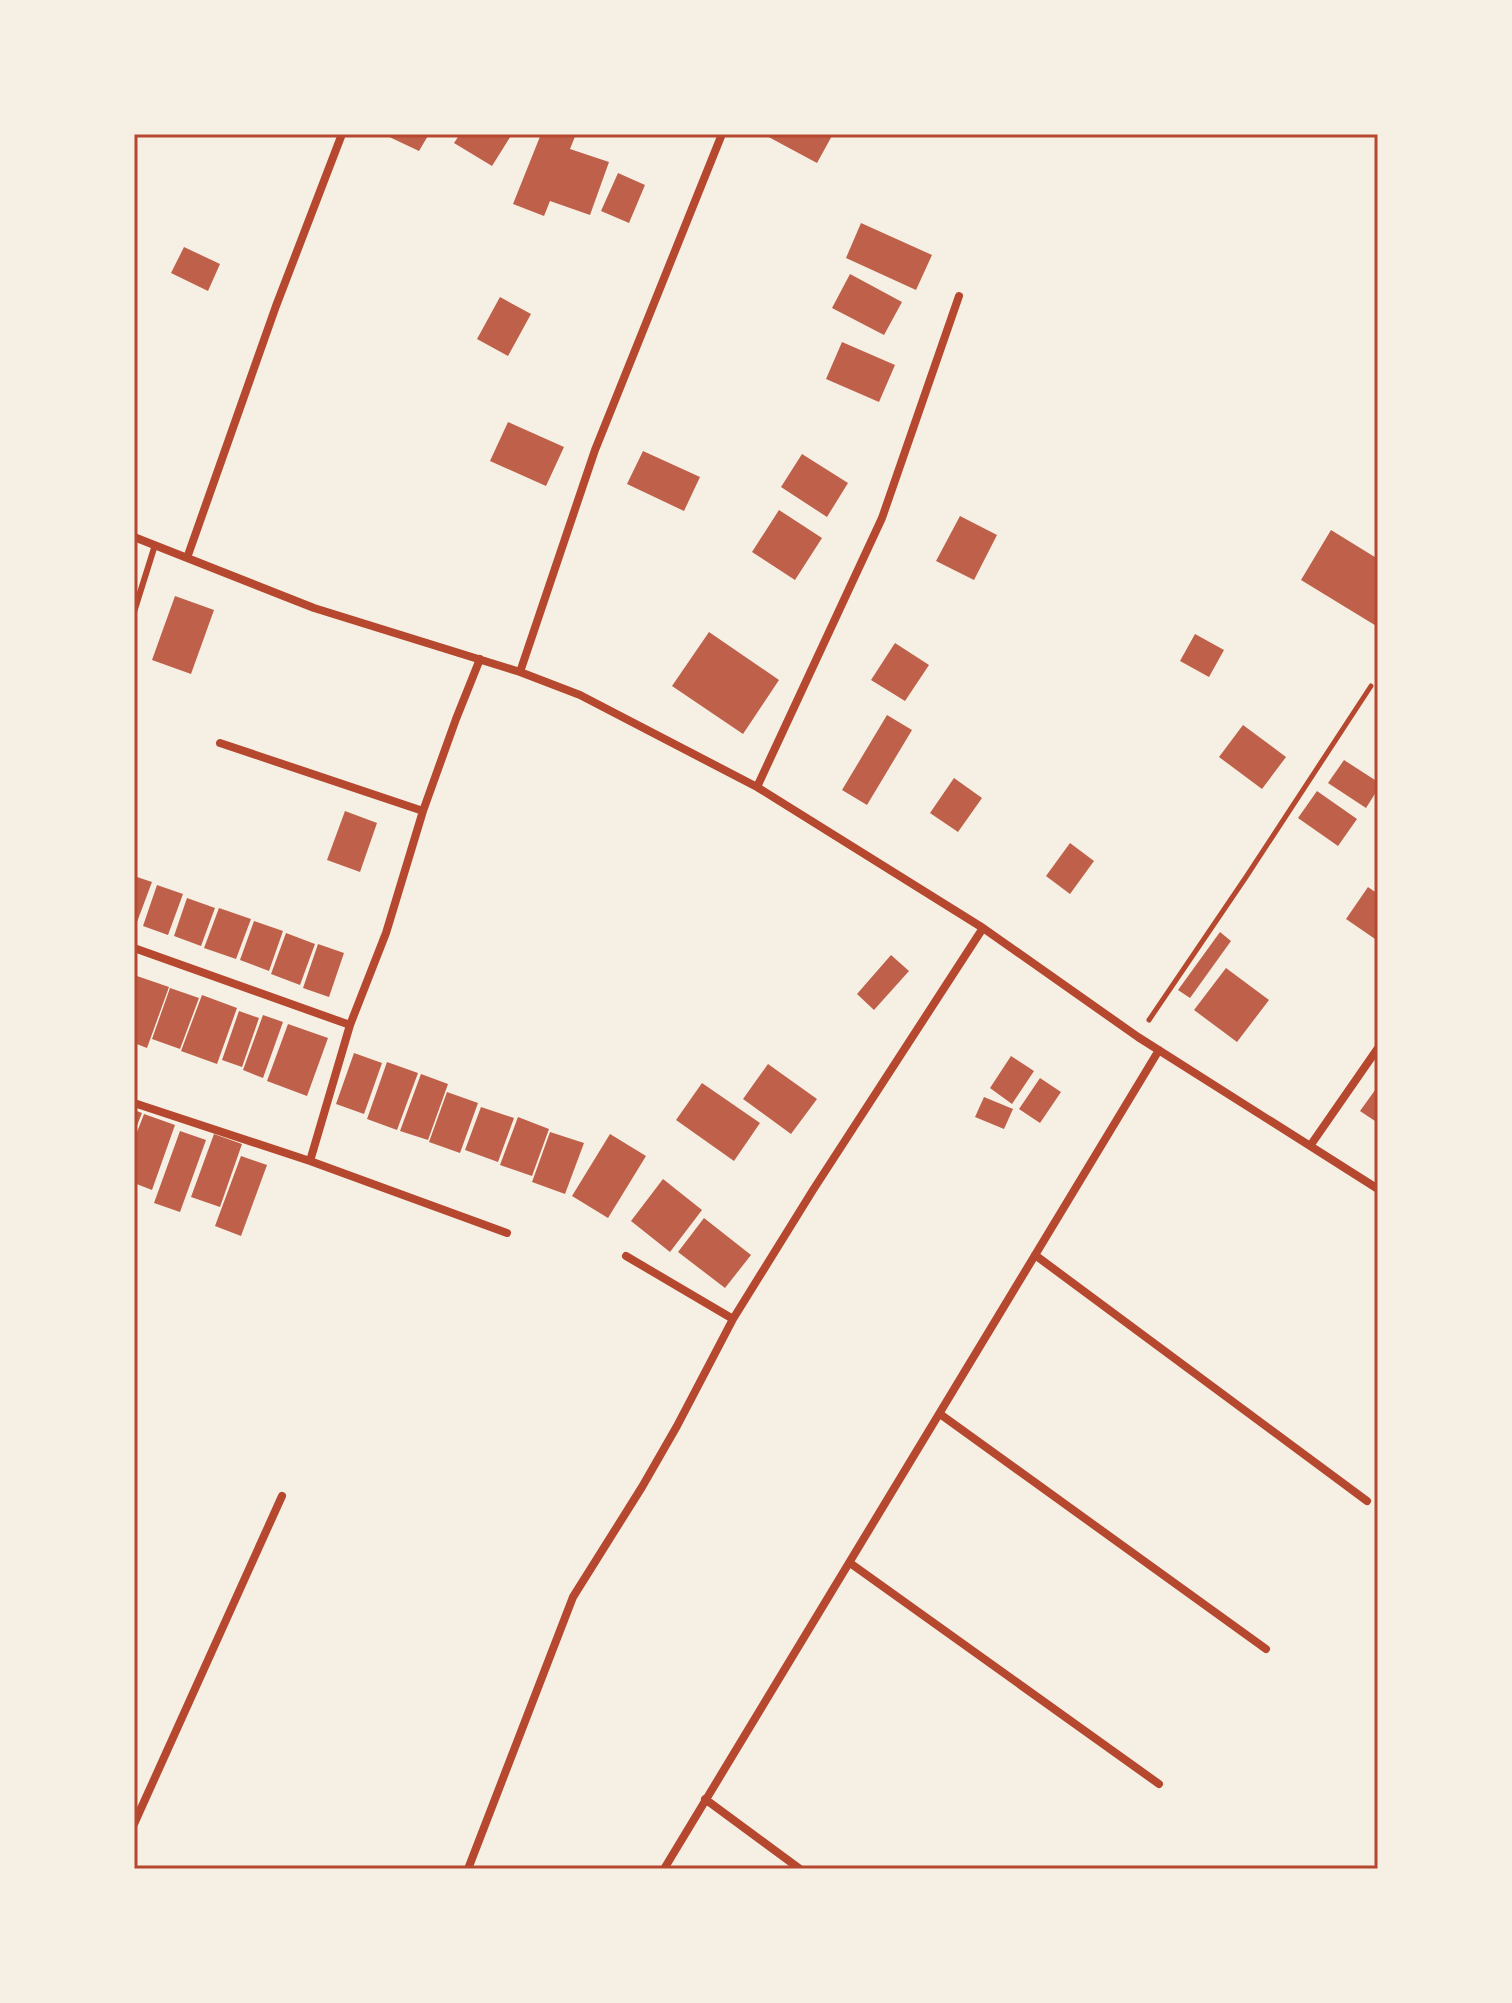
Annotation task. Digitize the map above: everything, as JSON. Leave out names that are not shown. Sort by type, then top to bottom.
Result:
[{"type":"street","points":[[187,558],[276,306],[342,134]]},
{"type":"street","points":[[520,672],[595,450],[722,134]]},
{"type":"street","points":[[757,787],[882,518],[959,296]]},
{"type":"street","points":[[134,537],[314,608],[520,672],[580,695],[757,787],[983,928],[1138,1037],[1378,1189]]},
{"type":"street","points":[[310,1161],[350,1025],[386,933],[423,811],[480,659]]},
{"type":"street","points":[[220,743],[423,811]]},
{"type":"street","points":[[468,1869],[573,1597],[649,1475],[733,1319],[983,928]]},
{"type":"street","points":[[134,948],[350,1025]]},
{"type":"street","points":[[1310,1146],[1378,1048]]},
{"type":"street","points":[[664,1869],[1159,1050]]},
{"type":"street","points":[[134,1103],[310,1161],[507,1233]]},
{"type":"street","points":[[1035,1255],[1367,1501]]},
{"type":"street","points":[[626,1256],[733,1319]]},
{"type":"street","points":[[940,1414],[1266,1649]]},
{"type":"street","points":[[134,1824],[282,1496]]},
{"type":"street","points":[[850,1563],[1159,1784]]},
{"type":"street","points":[[705,1799],[800,1869]]},
{"type":"lane","points":[[134,612],[155,545]]},
{"type":"path","points":[[1138,1037],[1371,686]]},
{"type":"building","points":[[383,134],[429,134],[419,151]]},
{"type":"building","points":[[460,134],[512,134],[492,166],[454,143]]},
{"type":"building","points":[[541,134],[576,134],[570,149],[609,162],[590,215],[550,201],[544,216],[513,204]]},
{"type":"building","points":[[763,134],[833,134],[817,163]]},
{"type":"building","points":[[618,173],[645,185],[629,223],[601,211]]},
{"type":"building","points":[[861,223],[932,255],[916,290],[846,258]]},
{"type":"building","points":[[184,247],[220,264],[208,291],[171,273]]},
{"type":"building","points":[[850,274],[902,302],[884,335],[832,308]]},
{"type":"building","points":[[500,297],[531,314],[508,356],[477,339]]},
{"type":"building","points":[[842,342],[895,365],[879,402],[826,379]]},
{"type":"building","points":[[508,422],[564,447],[546,486],[490,461]]},
{"type":"building","points":[[643,451],[700,477],[684,511],[627,484]]},
{"type":"building","points":[[802,454],[848,483],[827,517],[781,487]]},
{"type":"building","points":[[779,510],[822,538],[795,580],[752,552]]},
{"type":"building","points":[[960,516],[997,535],[974,580],[936,561]]},
{"type":"building","points":[[1331,530],[1378,559],[1378,627],[1301,580]]},
{"type":"building","points":[[175,596],[214,610],[191,674],[152,660]]},
{"type":"building","points":[[709,632],[779,680],[743,734],[672,686]]},
{"type":"building","points":[[1195,634],[1224,650],[1209,677],[1180,661]]},
{"type":"building","points":[[895,643],[929,665],[905,701],[871,680]]},
{"type":"building","points":[[887,715],[912,730],[867,805],[842,790]]},
{"type":"building","points":[[1243,725],[1286,757],[1262,789],[1219,757]]},
{"type":"building","points":[[1344,760],[1378,782],[1378,789],[1366,808],[1328,783]]},
{"type":"building","points":[[954,778],[982,798],[958,832],[930,813]]},
{"type":"building","points":[[1317,791],[1357,819],[1338,846],[1298,818]]},
{"type":"building","points":[[345,811],[377,823],[360,872],[327,860]]},
{"type":"building","points":[[1070,843],[1094,861],[1070,894],[1046,876]]},
{"type":"building","points":[[134,876],[152,882],[134,930]]},
{"type":"building","points":[[157,885],[183,894],[168,935],[143,926]]},
{"type":"building","points":[[1368,887],[1378,894],[1378,941],[1346,919]]},
{"type":"building","points":[[187,898],[215,908],[201,946],[174,936]]},
{"type":"building","points":[[219,908],[251,919],[236,959],[204,948]]},
{"type":"building","points":[[254,921],[283,931],[269,971],[240,960]]},
{"type":"building","points":[[1220,932],[1231,941],[1190,998],[1178,990]]},
{"type":"building","points":[[286,933],[315,944],[300,985],[271,974]]},
{"type":"building","points":[[318,944],[344,953],[329,997],[303,988]]},
{"type":"building","points":[[891,955],[909,971],[874,1010],[857,994]]},
{"type":"building","points":[[1226,968],[1269,1000],[1237,1042],[1194,1010]]},
{"type":"building","points":[[134,975],[169,987],[147,1048],[134,1043]]},
{"type":"building","points":[[170,988],[199,998],[180,1049],[152,1039]]},
{"type":"building","points":[[202,995],[237,1008],[217,1064],[181,1051]]},
{"type":"building","points":[[239,1011],[259,1018],[242,1067],[222,1060]]},
{"type":"building","points":[[263,1015],[283,1022],[263,1078],[243,1070]]},
{"type":"building","points":[[288,1024],[328,1038],[307,1096],[267,1081]]},
{"type":"building","points":[[354,1053],[382,1063],[364,1114],[336,1104]]},
{"type":"building","points":[[1011,1056],[1034,1071],[1012,1104],[990,1088]]},
{"type":"building","points":[[387,1062],[418,1073],[397,1130],[367,1119]]},
{"type":"building","points":[[768,1064],[817,1099],[791,1134],[743,1099]]},
{"type":"building","points":[[421,1074],[448,1084],[428,1140],[400,1131]]},
{"type":"building","points":[[1040,1078],[1061,1092],[1040,1123],[1019,1109]]},
{"type":"building","points":[[702,1083],[760,1123],[734,1161],[676,1120]]},
{"type":"building","points":[[1378,1086],[1378,1123],[1360,1111]]},
{"type":"building","points":[[447,1092],[478,1103],[460,1153],[429,1142]]},
{"type":"building","points":[[984,1097],[1013,1109],[1004,1129],[975,1117]]},
{"type":"building","points":[[481,1107],[514,1118],[498,1162],[465,1150]]},
{"type":"building","points":[[134,1110],[142,1113],[134,1133]]},
{"type":"building","points":[[144,1114],[175,1125],[152,1190],[134,1183],[134,1140]]},
{"type":"building","points":[[518,1117],[549,1129],[532,1176],[500,1165]]},
{"type":"building","points":[[180,1131],[206,1140],[180,1212],[154,1203]]},
{"type":"building","points":[[550,1132],[584,1143],[565,1194],[532,1182]]},
{"type":"building","points":[[214,1134],[242,1144],[220,1207],[191,1197]]},
{"type":"building","points":[[610,1134],[646,1156],[608,1218],[572,1196]]},
{"type":"building","points":[[241,1156],[267,1165],[241,1236],[215,1226]]},
{"type":"building","points":[[663,1179],[702,1210],[670,1252],[631,1221]]},
{"type":"building","points":[[704,1218],[751,1255],[725,1288],[678,1252]]}]
